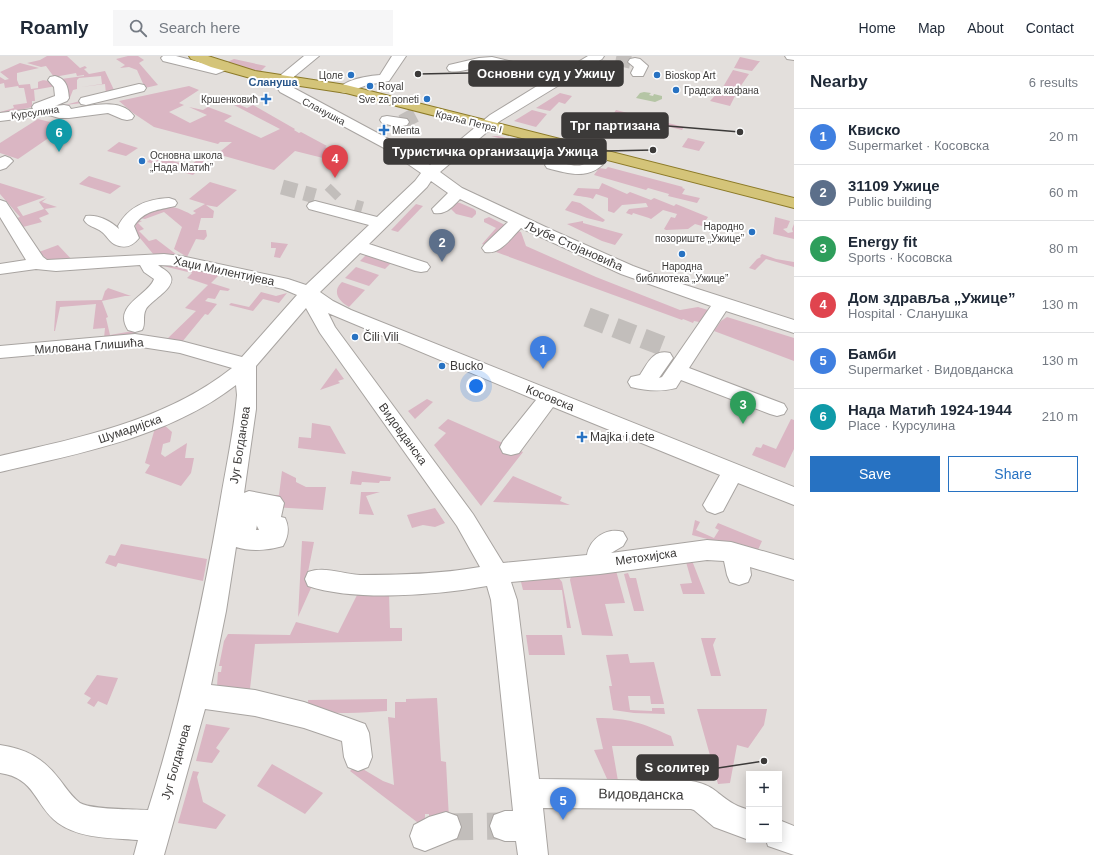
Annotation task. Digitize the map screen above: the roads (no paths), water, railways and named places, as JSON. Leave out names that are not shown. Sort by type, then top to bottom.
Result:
[{"type":"main road","points":[[196,56],[224,66],[257,75],[283,79]]},
{"type":"main road","name":"Краља Петра I","points":[[283,79],[346,89],[420,111],[487,125],[794,203]]},
{"type":"street","points":[[283,79],[312,56]]},
{"type":"street","points":[[346,89],[386,70],[399,56]]},
{"type":"street","points":[[246,365],[310,293],[421,184],[430,172],[495,118],[597,56]]},
{"type":"street","points":[[168,58],[216,70],[224,66]]},
{"type":"street","points":[[454,68],[482,61],[503,60],[562,77]]},
{"type":"street","name":"Сланушка","points":[[283,79],[282,85],[292,94],[391,146],[430,172]]},
{"type":"street","points":[[16,115],[62,98],[60,83],[55,80]]},
{"type":"street","name":"Курсулина","points":[[0,117],[69,108],[74,104],[139,88]]},
{"type":"street","points":[[50,111],[62,113],[107,108],[118,110],[126,116]]},
{"type":"street","points":[[387,120],[396,123],[402,122]]},
{"type":"street","points":[[553,165],[573,170],[592,168],[597,153]]},
{"type":"street","name":"Љубе Стојановића","points":[[430,172],[459,192],[519,222],[628,270],[721,304],[794,327]]},
{"type":"street","points":[[440,209],[459,192]]},
{"type":"street","points":[[321,199],[384,219]]},
{"type":"street","points":[[126,242],[130,238],[126,226],[131,218],[153,204],[170,203]]},
{"type":"street","points":[[0,205],[38,263]]},
{"type":"street","points":[[362,209],[384,219]]},
{"type":"street","points":[[92,220],[108,228],[119,240],[126,242],[150,268],[162,276],[163,279],[161,284],[146,297],[134,313],[135,326]]},
{"type":"street","points":[[491,248],[519,222]]},
{"type":"street","points":[[357,246],[421,267]]},
{"type":"street","name":"Хаџи Милентијева","points":[[0,269],[38,263],[48,266],[56,266],[143,259],[173,260],[204,265],[285,284],[310,293]]},
{"type":"street","name":"Косовска","points":[[310,293],[337,311],[550,397],[707,469],[733,471],[794,496]]},
{"type":"street","name":"Видовданска","points":[[310,293],[313,304],[327,328],[459,511],[496,574],[504,600],[525,793],[517,826],[533,855]]},
{"type":"street","points":[[641,383],[658,385],[667,384],[673,358],[721,304]]},
{"type":"street","name":"Милована Глишића","points":[[0,352],[135,340],[182,346],[246,365]]},
{"type":"street","points":[[673,358],[777,409]]},
{"type":"street","name":"Шумадијска","points":[[0,464],[104,439],[162,418],[232,378],[246,365]]},
{"type":"street","name":"Југ Богданова","points":[[149,855],[158,826],[193,684],[246,513],[246,365]]},
{"type":"street","points":[[511,447],[550,397]]},
{"type":"street","points":[[715,505],[733,471]]},
{"type":"street","points":[[600,564],[598,555],[601,547],[604,543],[615,539]]},
{"type":"street","name":"Метохијска","points":[[496,574],[600,564],[698,550],[713,550],[737,564],[794,570]]},
{"type":"street","points":[[317,579],[358,585],[408,584],[475,579],[496,574]]},
{"type":"street","points":[[193,684],[255,703],[304,715],[355,733],[358,757]]},
{"type":"street","points":[[0,759],[23,763],[40,778],[60,804],[74,816],[87,820],[158,826]]},
{"type":"street","name":"Видовданска","points":[[525,793],[691,795],[701,797],[725,816],[746,824]]},
{"type":"street","points":[[782,837],[794,841]]},
{"type":"tunnel","points":[[616,58],[635,62]]},
{"type":"tunnel","points":[[402,122],[417,114]]},
{"type":"tunnel","points":[[282,187],[315,196]]},
{"type":"tunnel","points":[[330,195],[336,189]]},
{"type":"tunnel","points":[[355,207],[362,209]]},
{"type":"tunnel","points":[[587,317],[663,346]]},
{"type":"tunnel","points":[[446,827],[505,826]]},
{"type":"place","name":"Основни суд у Ужицу","points":[[418,74]]},
{"type":"place","name":"Цоле","points":[[351,75]]},
{"type":"place","name":"Bioskop Art","points":[[657,75]]},
{"type":"place","name":"Royal","points":[[370,86]]},
{"type":"place","name":"Градска кафана","points":[[676,90]]},
{"type":"place","name":"Кршенковић","points":[[266,99]]},
{"type":"place","name":"Sve za poneti","points":[[427,99]]},
{"type":"place","name":"Menta","points":[[384,130]]},
{"type":"place","name":"Трг партизана","points":[[740,132]]},
{"type":"place","name":"Туристичка организација Ужица","points":[[653,150]]},
{"type":"place","name":"Нада Матић 1924-1944","points":[[59,152]]},
{"type":"place","name":"Основна школа „Нада Матић”","points":[[142,161]]},
{"type":"place","name":"Дом здравља „Ужице”","points":[[335,178]]},
{"type":"place","name":"Народно позориште „Ужице”","points":[[752,232]]},
{"type":"place","name":"Народна библиотека „Ужице”","points":[[682,254]]},
{"type":"place","name":"31109 Ужице","points":[[442,262]]},
{"type":"place","name":"Čili Vili","points":[[355,337]]},
{"type":"place","name":"Bucko","points":[[442,366]]},
{"type":"place","name":"Квиско","points":[[543,369]]},
{"type":"place","name":"Energy fit","points":[[743,424]]},
{"type":"place","name":"Majka i dete","points":[[582,437]]},
{"type":"place","name":"S солитер","points":[[764,761]]},
{"type":"place","name":"Бамби","points":[[563,820]]},
{"type":"district","name":"Слануша","points":[[273,82]]}]
